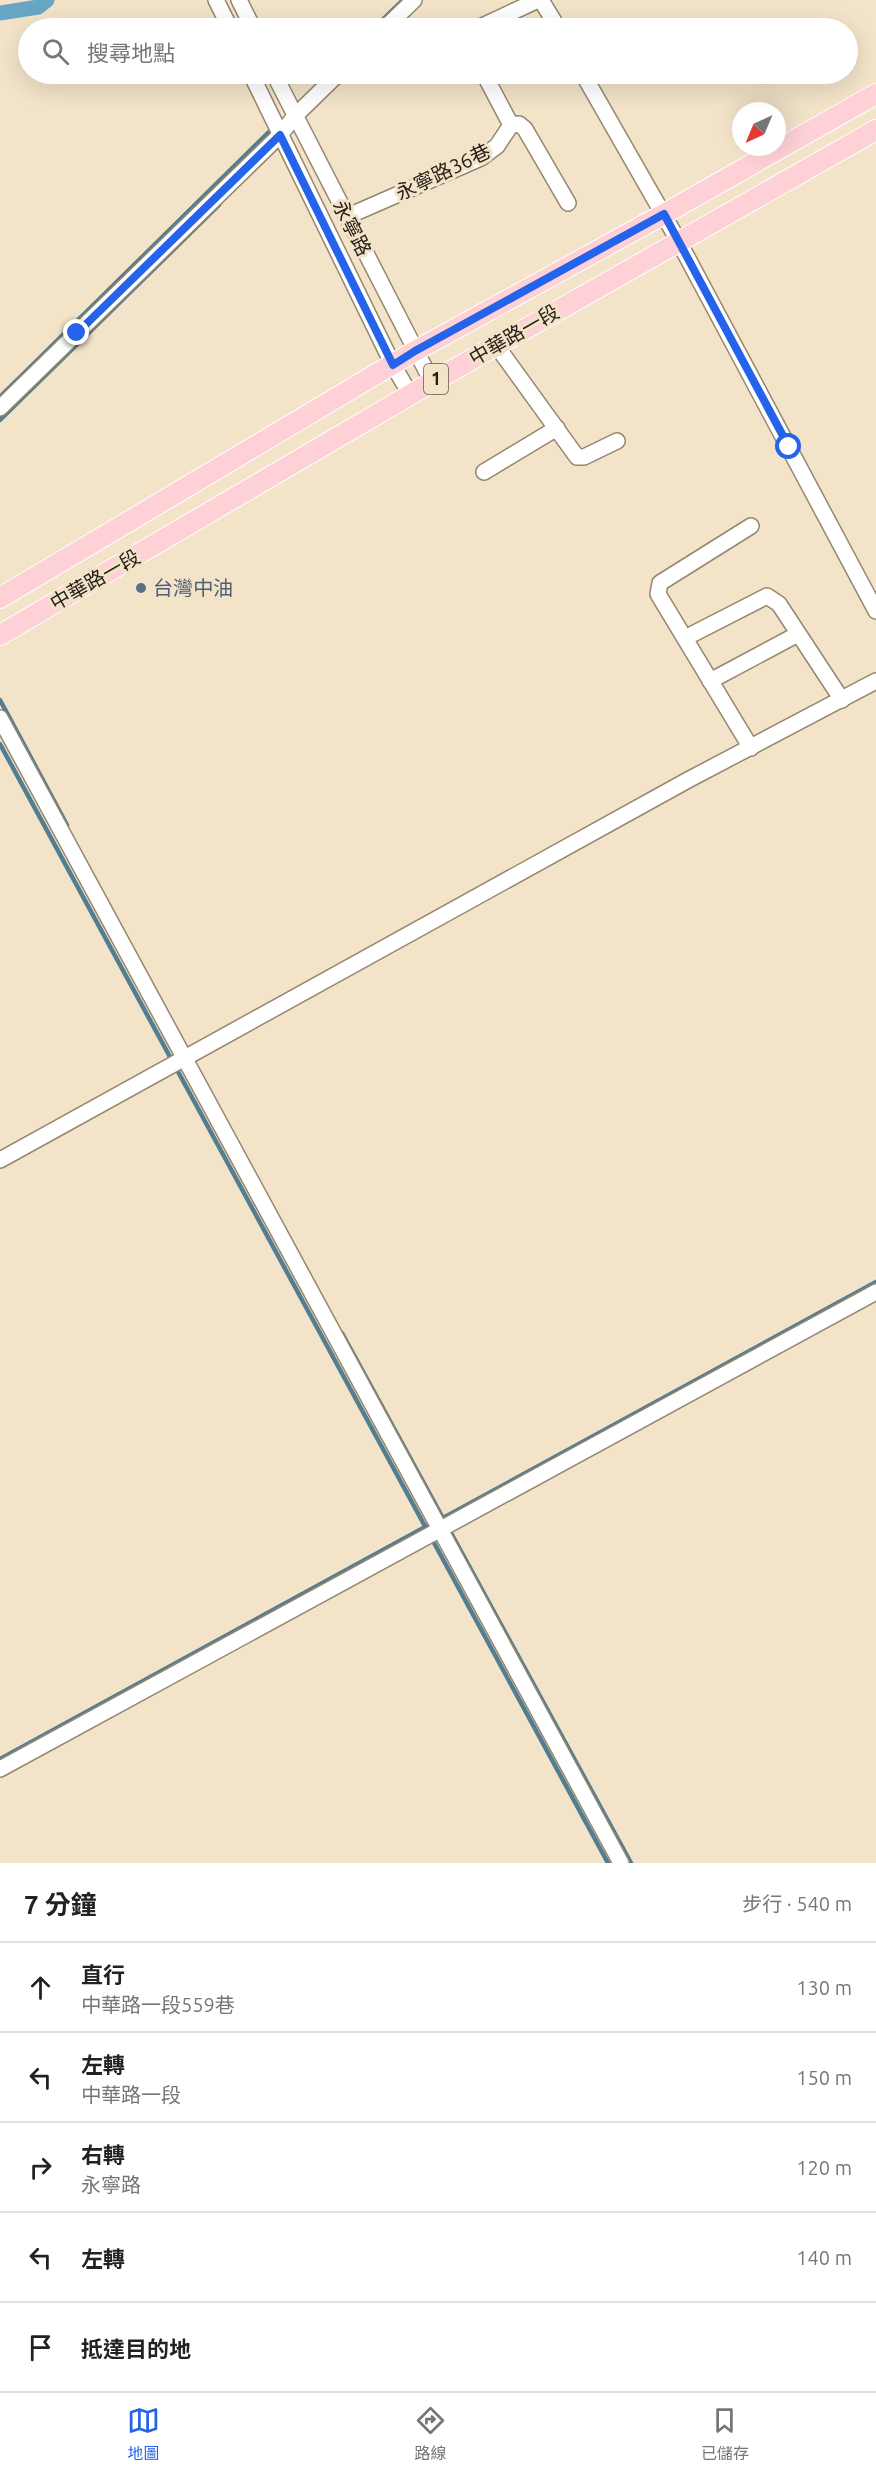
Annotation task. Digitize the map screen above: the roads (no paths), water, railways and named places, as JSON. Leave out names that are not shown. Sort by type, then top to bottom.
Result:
[{"type":"main road","name":"中華路一段","points":[[0,598],[415,351],[876,94]]},
{"type":"main road","name":"中華路一段","points":[[0,635],[410,394],[876,130]]},
{"type":"street","points":[[216,0],[225,18]]},
{"type":"street","points":[[239,0],[248,18]]},
{"type":"street","points":[[395,18],[414,0]]},
{"type":"street","points":[[500,18],[539,0],[551,18]]},
{"type":"street","name":"永寧路","points":[[256,84],[393,365],[410,394]]},
{"type":"street","name":"永寧路","points":[[279,84],[432,382]]},
{"type":"street","points":[[0,408],[280,135],[294,116],[328,84]]},
{"type":"street","points":[[489,84],[511,125],[519,124],[525,129],[568,203]]},
{"type":"street","points":[[589,84],[664,214],[876,612]]},
{"type":"street","name":"永寧路36巷","points":[[346,217],[481,158],[497,146],[511,125]]},
{"type":"street","points":[[496,345],[577,457],[584,457],[617,441]]},
{"type":"street","points":[[484,471],[557,428]]},
{"type":"street","points":[[751,526],[660,583],[658,594],[751,748]]},
{"type":"street","points":[[685,638],[767,596],[779,604],[842,700]]},
{"type":"street","points":[[710,681],[798,634]]},
{"type":"street","points":[[0,1160],[688,780],[876,681]]},
{"type":"street","points":[[0,718],[621,1863]]},
{"type":"street","points":[[0,1769],[876,1292]]},
{"type":"waterway","points":[[0,13],[38,7],[47,0]]},
{"type":"waterway","points":[[384,18],[403,0]]},
{"type":"waterway","points":[[0,397],[273,128]]},
{"type":"waterway","points":[[0,420],[219,205]]},
{"type":"waterway","points":[[0,700],[67,825]]},
{"type":"waterway","points":[[0,744],[608,1863]]},
{"type":"waterway","points":[[443,1518],[876,1282]]},
{"type":"waterway","points":[[342,1333],[631,1863]]},
{"type":"waterway","points":[[0,1759],[427,1526]]},
{"type":"place","name":"台灣中油","points":[[141,588]]}]
